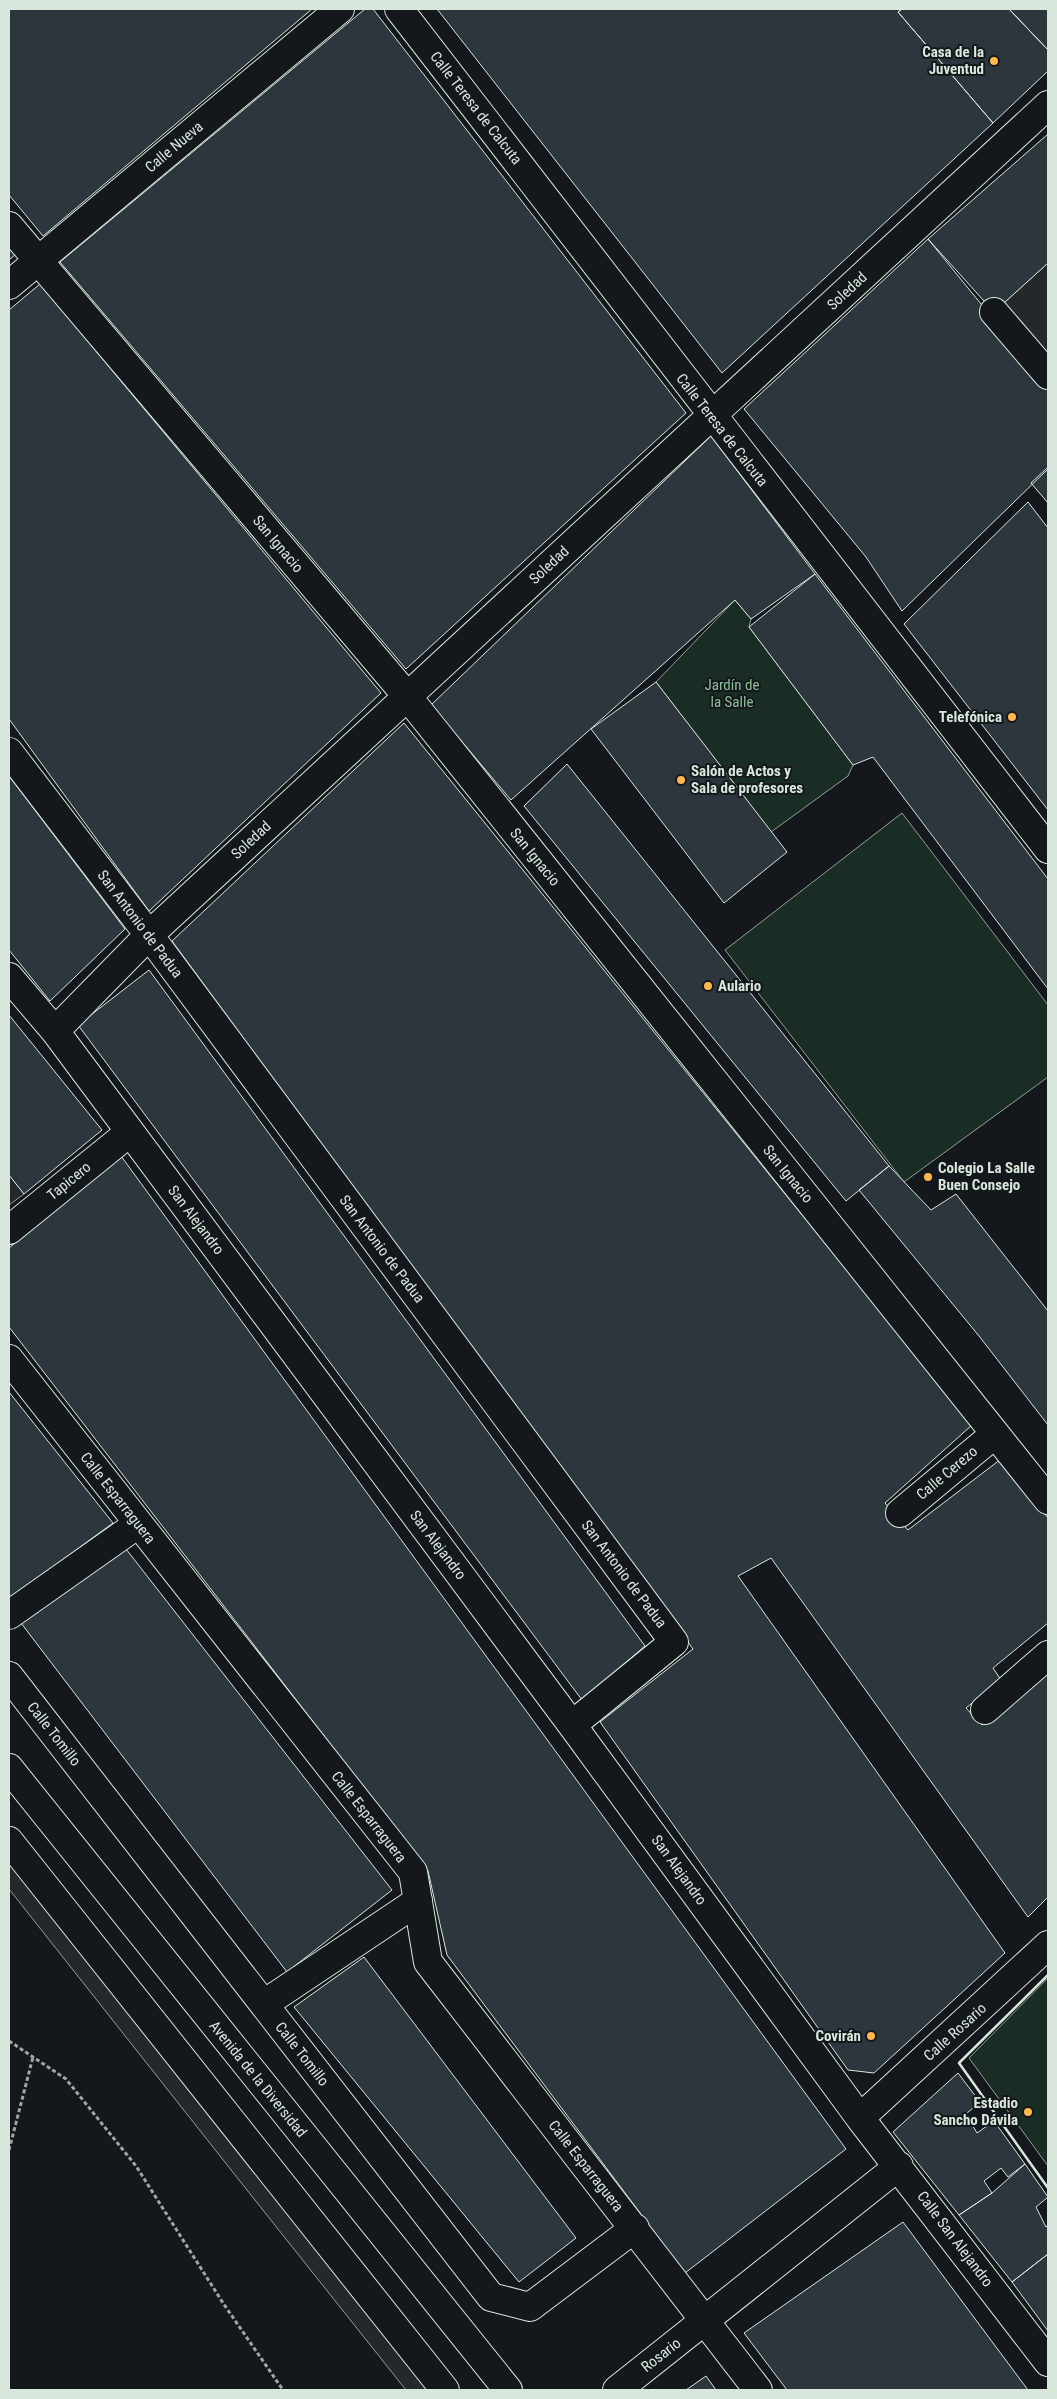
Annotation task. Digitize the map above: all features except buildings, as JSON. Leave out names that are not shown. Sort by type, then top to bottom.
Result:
[{"type":"street","name":"Calle Nueva","points":[[9,286],[340,9]]},
{"type":"street","name":"Calle Teresa de Calcuta","points":[[399,9],[711,416],[1048,849]]},
{"type":"street","name":"Soledad","points":[[55,1031],[149,935],[1048,105]]},
{"type":"street","name":"San Ignacio","points":[[9,226],[406,696],[1048,1500]]},
{"type":"street","points":[[994,312],[1048,375]]},
{"type":"street","name":"San Antonio de Padua","points":[[9,752],[149,935],[674,1642],[572,1725]]},
{"type":"street","name":"San Alejandro","points":[[9,977],[55,1031],[572,1725],[860,2118]]},
{"type":"street","name":"Tapicero","points":[[9,1230],[130,1132]]},
{"type":"street","name":"Calle Esparraguera","points":[[9,1359],[412,1872],[428,1962],[706,2320],[758,2390]]},
{"type":"street","name":"Calle Cerezo","points":[[900,1512],[995,1434]]},
{"type":"street","points":[[9,1615],[138,1524]]},
{"type":"street","points":[[985,1710],[1048,1655]]},
{"type":"street","name":"Calle Tomillo","points":[[9,1676],[491,2297],[530,2307],[635,2228]]},
{"type":"street","name":"Avenida de la Diversidad","points":[[9,1768],[508,2390]]},
{"type":"street","points":[[9,1841],[446,2390]]},
{"type":"street","points":[[264,2004],[418,1901]]},
{"type":"street","name":"Calle Rosario","points":[[860,2118],[1048,1945]]},
{"type":"street","name":"Calle San Alejandro","points":[[860,2118],[899,2166],[1048,2362]]},
{"type":"street","name":"Rosario","points":[[616,2390],[899,2166]]},
{"type":"path","points":[[9,2041],[66,2079],[136,2166],[222,2303],[283,2390]]},
{"type":"path","points":[[9,2150],[33,2057]]},
{"type":"green space","name":"Jardín de la Salle","points":[[735,600],[751,619],[749,627],[853,765],[848,776],[771,832],[656,682]]},
{"type":"green space","points":[[902,813],[1048,1005],[1048,1077],[904,1182],[725,950]]},
{"type":"green space","name":"Estadio Sancho Dávila","points":[[1048,1978],[1048,2166],[969,2058]]},
{"type":"shaded area","points":[[1048,263],[1048,375],[994,312]]},
{"type":"shaded area","points":[[9,1175],[24,1194],[9,1205]]},
{"type":"shaded area","points":[[9,1841],[445,2390],[406,2390],[243,2185],[9,1889]]},
{"type":"wall","points":[[1048,1975],[959,2063],[1048,2188]]},
{"type":"place","name":"Casa de la Juventud","points":[[994,61]]},
{"type":"place","name":"Telefónica","points":[[1012,717]]},
{"type":"place","name":"Salón de Actos y Sala de profesores","points":[[681,780]]},
{"type":"place","name":"Aulario","points":[[708,986]]},
{"type":"place","name":"Colegio La Salle Buen Consejo","points":[[928,1177]]},
{"type":"place","name":"Covirán","points":[[871,2036]]},
{"type":"place","name":"Estadio Sancho Dávila","points":[[1028,2112]]}]
